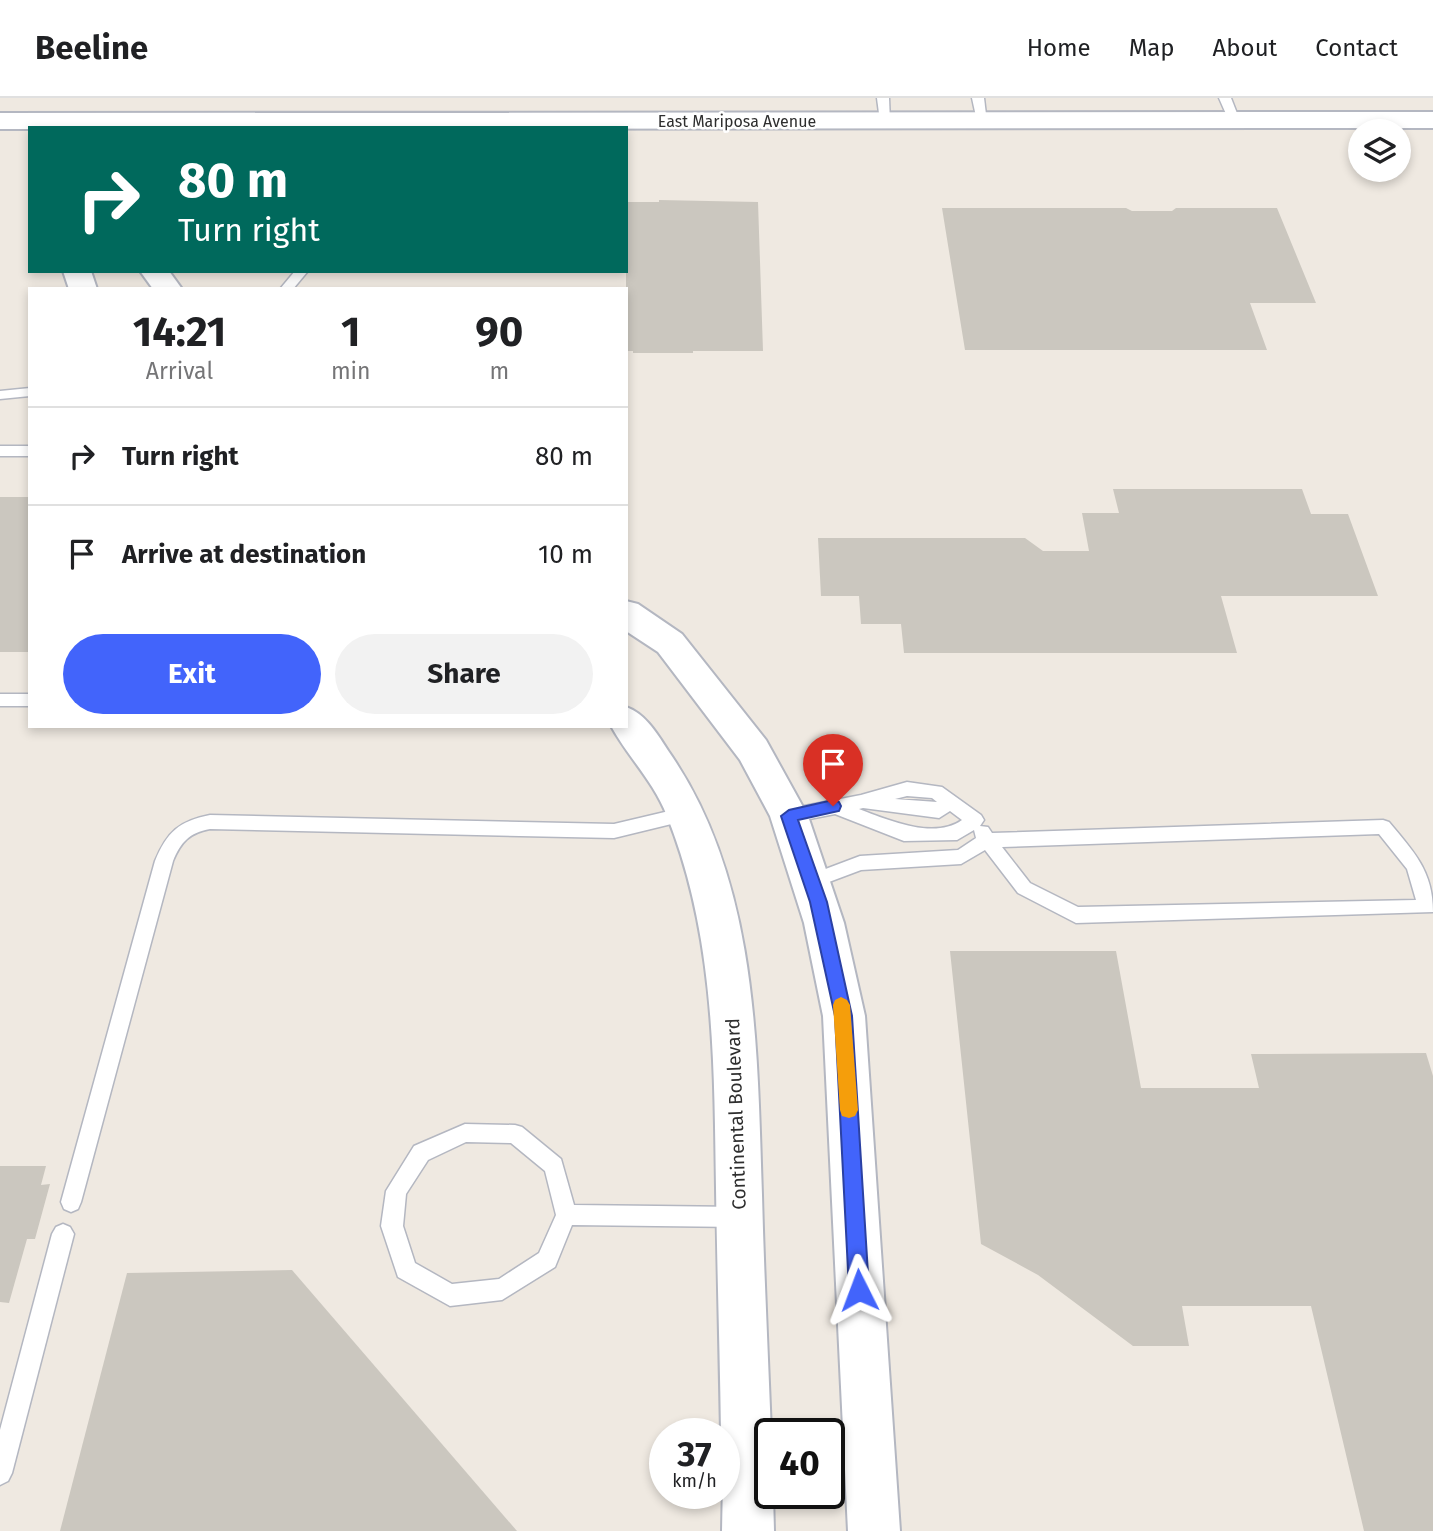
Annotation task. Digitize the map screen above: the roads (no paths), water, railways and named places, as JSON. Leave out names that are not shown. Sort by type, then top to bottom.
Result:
[{"type":"street","points":[[105,126],[118,98]]},
{"type":"street","name":"East Mariposa Avenue","points":[[0,121],[105,126],[885,109],[1229,109],[1433,120]]},
{"type":"street","points":[[156,273],[166,287]]},
{"type":"street","points":[[628,614],[670,643],[753,750],[789,816],[813,881],[844,1016],[874,1531]]},
{"type":"street","name":"Continental Boulevard","points":[[628,724],[653,756],[686,814],[718,910],[733,1002],[748,1531]]},
{"type":"lane","points":[[288,287],[300,273]]},
{"type":"lane","points":[[0,396],[28,392]]},
{"type":"lane","points":[[0,451],[28,451]]},
{"type":"lane","points":[[0,700],[28,700]]},
{"type":"lane","points":[[789,816],[861,802],[906,789],[936,792],[975,820],[987,840],[1024,888],[1076,915],[1427,907],[1415,866],[1384,827],[987,840],[961,858],[860,863],[813,881]]},
{"type":"lane","points":[[833,806],[904,834],[957,833],[975,820]]},
{"type":"lane","points":[[71,1202],[164,861],[172,840],[188,825],[210,822],[614,831],[686,814]]},
{"type":"lane","points":[[465,1133],[515,1134],[554,1166],[566,1215],[547,1260],[502,1289],[450,1295],[406,1270],[392,1226],[396,1191],[421,1153],[465,1133]]},
{"type":"lane","points":[[566,1215],[740,1217]]},
{"type":"lane","points":[[0,1473],[63,1234]]}]
